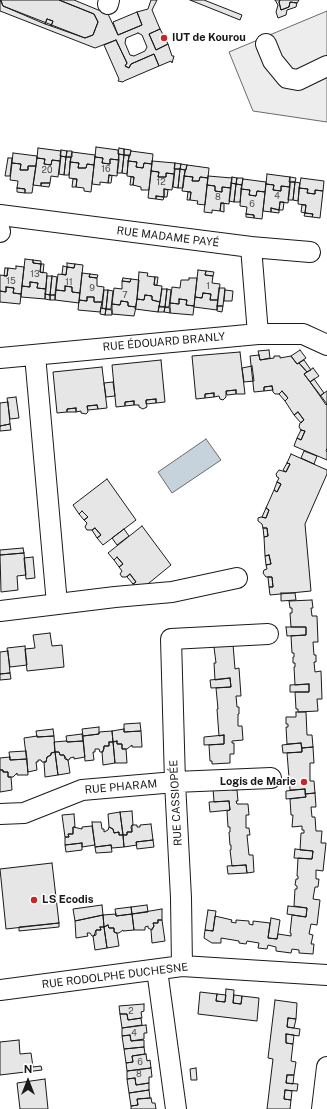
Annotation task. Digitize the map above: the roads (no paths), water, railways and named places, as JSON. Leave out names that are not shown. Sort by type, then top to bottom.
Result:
[{"type":"street","points":[[266,44],[273,61],[287,78],[298,80],[327,66]]},
{"type":"street","name":"RUE MADAME PAYÉ","points":[[0,215],[251,247],[310,252]]},
{"type":"street","points":[[251,247],[258,334]]},
{"type":"street","name":"RUE ÉDOUARD BRANLY","points":[[0,358],[258,334],[303,334],[327,345]]},
{"type":"street","points":[[34,355],[57,604]]},
{"type":"street","points":[[0,611],[172,592],[237,578]]},
{"type":"street","name":"RUE CASSIOPÉE","points":[[182,966],[181,898],[175,782],[171,639],[268,634]]},
{"type":"street","name":"RUE PHARAM","points":[[0,814],[24,813],[82,790],[175,782],[271,778]]},
{"type":"street","name":"RUE RODOLPHE DUCHESNE","points":[[0,990],[182,966],[327,975]]},
{"type":"street","points":[[157,970],[176,1109]]},
{"type":"street","points":[[322,1109],[327,1067]]},
{"type":"place","name":"IUT de Kourou","points":[[164,38]]},
{"type":"place","name":"Logis de Marie","points":[[304,782]]},
{"type":"place","name":"LS Ecodis","points":[[34,900]]}]
